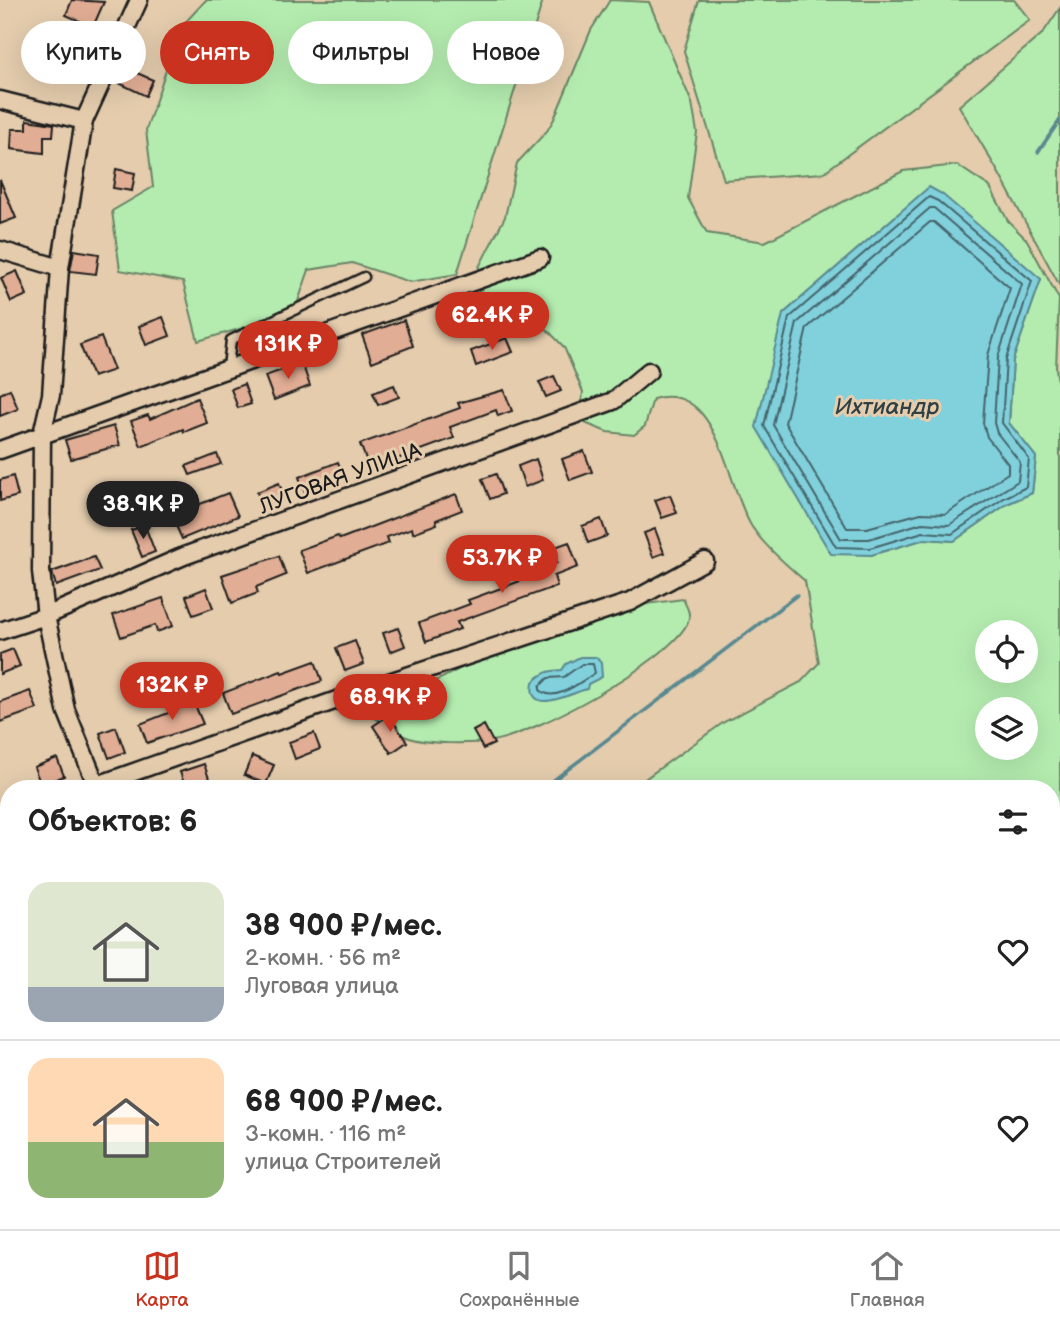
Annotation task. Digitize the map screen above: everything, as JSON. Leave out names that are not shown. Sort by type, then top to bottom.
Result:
[{"type":"street","points":[[91,780],[66,710],[46,616],[41,571],[43,434],[51,395],[60,268],[84,121],[139,0]]},
{"type":"street","points":[[0,100],[84,121]]},
{"type":"street","points":[[0,250],[60,268]]},
{"type":"street","points":[[0,450],[540,258]]},
{"type":"street","name":"ЛУГОВАЯ УЛИЦА","points":[[0,631],[46,616],[184,556],[613,401],[649,371]]},
{"type":"street","points":[[116,780],[365,690],[630,602],[705,561]]},
{"type":"lane","points":[[228,368],[231,340],[364,277]]},
{"type":"green space","points":[[206,0],[543,0],[536,21],[447,21],[447,84],[517,84],[457,274],[410,282],[352,263],[309,270],[294,313],[198,341],[183,282],[120,270],[112,211],[153,187],[146,130],[161,84],[274,84],[274,21],[186,21]]},
{"type":"green space","points":[[610,0],[649,2],[692,103],[697,132],[688,198],[707,233],[765,242],[903,171],[957,165],[990,187],[1008,221],[1027,240],[1059,299],[1056,368],[1060,397],[1060,780],[643,780],[724,722],[801,682],[819,663],[805,581],[770,549],[752,527],[718,441],[707,421],[693,405],[675,397],[653,399],[645,426],[634,435],[607,432],[580,421],[583,392],[564,347],[531,313],[490,301],[479,293],[479,267],[505,217],[517,163],[547,131],[591,30]],"holes":[[[898,214],[1041,279],[1013,360],[1009,423],[1036,457],[1032,493],[1007,504],[954,541],[925,539],[871,555],[783,314]]]},
{"type":"green space","points":[[699,0],[1014,0],[1030,20],[823,173],[724,180],[684,51]]},
{"type":"green space","points":[[1060,8],[1060,286],[959,106],[1043,33]]},
{"type":"green space","points":[[683,599],[689,614],[687,624],[654,658],[598,694],[512,736],[473,743],[415,740],[375,718],[377,705],[442,678],[495,650],[552,639],[616,608]]},
{"type":"water","name":"Ихтиандр","points":[[929,187],[942,194],[1041,279],[1013,360],[1009,423],[1036,457],[1032,493],[1007,504],[954,541],[925,539],[871,555],[831,554],[756,427],[783,314]]},
{"type":"water","points":[[580,657],[596,657],[601,663],[602,677],[588,684],[587,689],[553,700],[537,699],[533,693],[533,682],[546,673],[562,670],[566,664]]},
{"type":"building","points":[[72,0],[104,2],[96,21],[80,21],[66,15]]},
{"type":"building","points":[[146,77],[153,80],[146,96],[121,84],[146,84]]},
{"type":"building","points":[[27,120],[54,124],[53,136],[44,136],[44,153],[11,149],[12,129],[27,129]]},
{"type":"building","points":[[116,169],[135,173],[132,191],[113,188]]},
{"type":"building","points":[[0,180],[16,218],[0,224]]},
{"type":"building","points":[[74,250],[99,254],[96,274],[70,271]]},
{"type":"building","points":[[17,271],[27,295],[11,302],[1,278]]},
{"type":"building","points":[[163,317],[170,336],[146,345],[139,326]]},
{"type":"building","points":[[404,320],[413,346],[372,362],[362,335]]},
{"type":"building","points":[[101,337],[114,370],[93,377],[80,345]]},
{"type":"building","points":[[507,338],[513,352],[476,366],[471,351]]},
{"type":"building","points":[[302,363],[310,386],[274,400],[265,376]]},
{"type":"building","points":[[554,376],[561,391],[546,397],[539,382]]},
{"type":"building","points":[[244,384],[251,404],[238,408],[231,389]]},
{"type":"building","points":[[394,385],[399,397],[378,405],[373,393]]},
{"type":"building","points":[[10,389],[18,409],[0,416],[0,394]]},
{"type":"building","points":[[504,390],[512,411],[498,416],[496,410],[450,427],[454,438],[370,469],[360,444],[460,408],[458,403]]},
{"type":"building","points":[[197,398],[207,423],[184,432],[183,429],[141,446],[131,421],[148,415],[150,419]]},
{"type":"building","points":[[114,426],[120,445],[71,459],[65,440]]},
{"type":"building","points":[[584,451],[592,472],[570,480],[562,459]]},
{"type":"building","points":[[217,454],[221,464],[190,475],[186,466]]},
{"type":"building","points":[[536,459],[543,480],[525,487],[518,466]]},
{"type":"building","points":[[338,462],[344,478],[305,493],[299,477]]},
{"type":"building","points":[[496,474],[503,494],[490,499],[482,479]]},
{"type":"building","points":[[13,476],[18,496],[0,501],[0,480]]},
{"type":"building","points":[[279,483],[285,499],[262,508],[257,492]]},
{"type":"building","points":[[228,493],[238,516],[182,539],[167,506],[181,500],[185,510]]},
{"type":"building","points":[[456,494],[462,510],[436,520],[437,524],[413,533],[412,528],[387,537],[389,543],[308,573],[299,550],[338,536],[340,539]]},
{"type":"building","points":[[670,495],[677,513],[662,518],[655,500]]},
{"type":"building","points":[[601,519],[607,536],[588,543],[582,526]]},
{"type":"building","points":[[145,526],[155,552],[142,557],[131,530]]},
{"type":"building","points":[[655,529],[664,553],[653,557],[644,533]]},
{"type":"building","points":[[569,542],[578,567],[554,576],[557,586],[457,622],[460,629],[426,642],[419,623],[470,604],[468,600],[534,576],[532,572],[557,563],[552,548]]},
{"type":"building","points":[[279,556],[286,575],[256,587],[258,593],[232,603],[222,575]]},
{"type":"building","points":[[94,557],[100,570],[56,586],[52,572]]},
{"type":"building","points":[[206,588],[213,608],[193,615],[186,596]]},
{"type":"building","points":[[163,598],[173,626],[157,632],[155,625],[121,637],[113,615]]},
{"type":"building","points":[[398,628],[405,646],[390,652],[383,633]]},
{"type":"building","points":[[355,641],[364,664],[345,671],[336,648]]},
{"type":"building","points":[[13,649],[20,666],[0,674],[0,654]]},
{"type":"building","points":[[315,661],[322,681],[231,714],[223,693]]},
{"type":"building","points":[[30,691],[37,709],[0,722],[0,702]]},
{"type":"building","points":[[193,700],[203,724],[147,743],[140,724]]},
{"type":"building","points":[[389,715],[407,742],[391,753],[373,726]]},
{"type":"building","points":[[484,725],[494,744],[483,749],[473,731]]},
{"type":"building","points":[[116,727],[125,752],[109,758],[100,733]]},
{"type":"building","points":[[314,733],[320,749],[295,759],[289,742]]},
{"type":"building","points":[[252,756],[274,765],[268,780],[256,780],[244,775]]},
{"type":"building","points":[[57,758],[64,776],[54,780],[39,780],[34,767]]},
{"type":"building","points":[[204,764],[210,780],[183,780],[180,772]]},
{"type":"waterway","points":[[1038,152],[1060,120]]},
{"type":"waterway","points":[[554,780],[797,595]]}]
